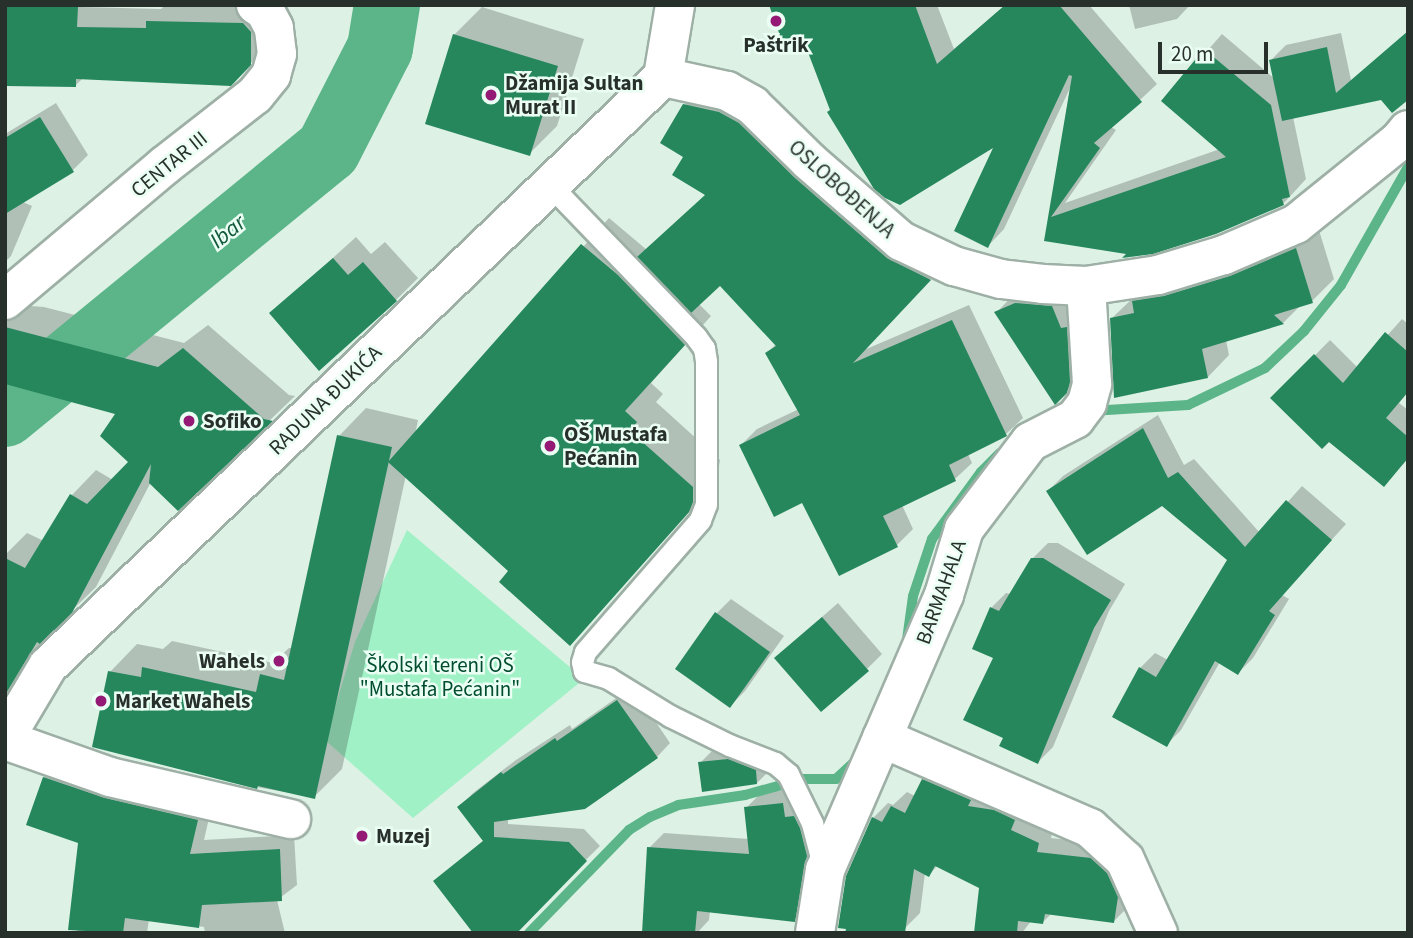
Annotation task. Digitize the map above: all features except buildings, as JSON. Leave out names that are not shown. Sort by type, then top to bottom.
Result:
[{"type":"street","name":"CENTAR III","points":[[5,300],[164,166],[255,95],[271,75],[277,54],[274,28],[265,11],[256,5]]},
{"type":"street","points":[[663,77],[675,5]]},
{"type":"street","name":"RADUNA ÐUKIĆA","points":[[5,739],[48,666],[663,77]]},
{"type":"street","name":"OSLOBOĐENJA","points":[[663,77],[727,92],[752,105],[809,161],[901,241],[954,266],[1001,279],[1086,286],[1158,275],[1224,255],[1296,224],[1399,141],[1408,130]]},
{"type":"street","name":"BARMAHALA","points":[[815,933],[825,870],[944,595],[964,529],[1030,442],[1081,411],[1092,384],[1086,286]]},
{"type":"street","points":[[882,738],[1090,828],[1125,860],[1158,933]]},
{"type":"street","points":[[5,739],[110,777],[291,819]]},
{"type":"lane","points":[[549,184],[696,337],[704,348],[706,361],[706,504],[700,520],[585,652],[582,662],[584,671],[608,678],[670,716],[729,745],[775,763],[788,774],[812,823],[825,870]]},
{"type":"green space","name":"Školski tereni OŠ \"Mustafa Pećanin\"","points":[[407,530],[584,679],[413,818],[325,740],[355,642]]},
{"type":"waterway","name":"Ibar","points":[[5,414],[328,150],[380,48],[387,5]]},
{"type":"waterway","points":[[1091,411],[1188,405],[1265,368],[1304,331],[1341,285],[1408,167]]},
{"type":"waterway","points":[[907,640],[913,596],[932,539],[981,472],[1000,453]]},
{"type":"waterway","points":[[529,933],[629,830],[650,817],[678,805],[745,795],[803,779],[836,779],[855,761]]},
{"type":"place","name":"Paštrik","points":[[776,21]]},
{"type":"place","name":"Džamija Sultan Murat II","points":[[491,95]]},
{"type":"place","name":"Sofiko","points":[[189,421]]},
{"type":"place","name":"OŠ Mustafa Pećanin","points":[[550,446]]},
{"type":"place","name":"Wahels","points":[[279,661]]},
{"type":"place","name":"Market Wahels","points":[[101,701]]},
{"type":"place","name":"Muzej","points":[[362,836]]}]
